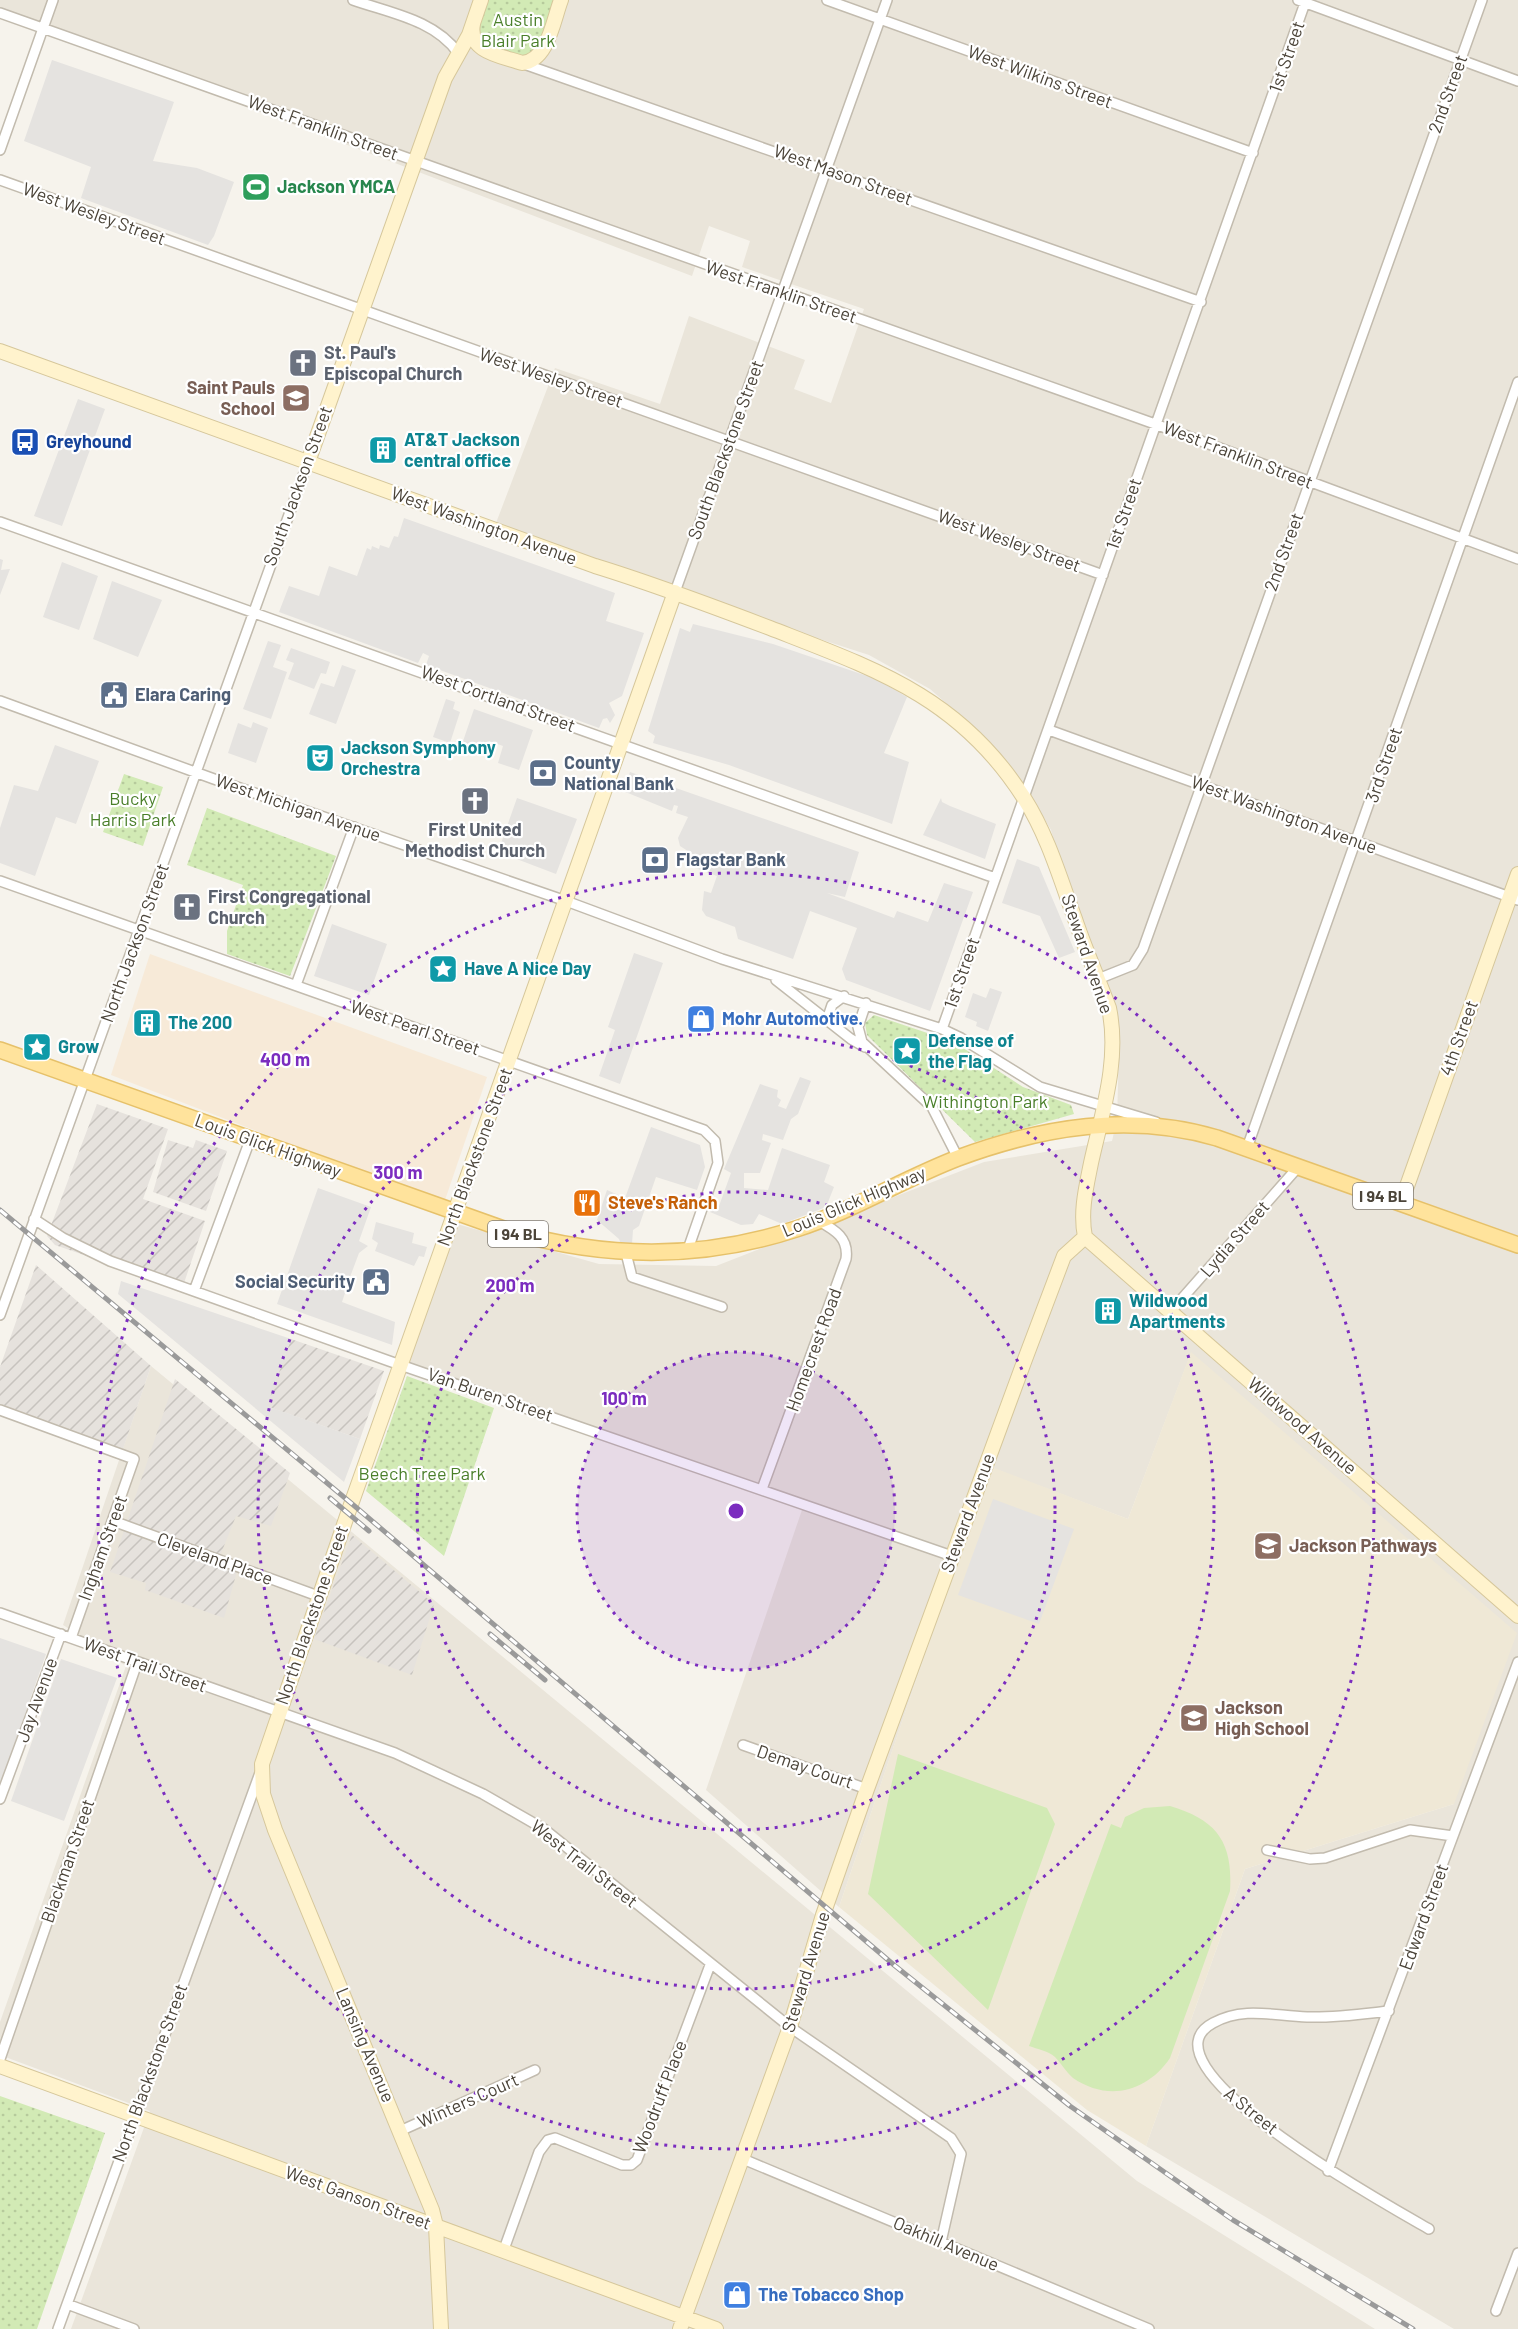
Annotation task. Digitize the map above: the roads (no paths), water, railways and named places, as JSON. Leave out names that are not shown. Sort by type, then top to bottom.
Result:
[{"type":"main road","name":"South Jackson Street","points":[[308,462],[445,78],[473,24],[482,0]]},
{"type":"main road","points":[[522,63],[536,60],[542,54],[561,0]]},
{"type":"main road","points":[[473,24],[472,31],[475,40],[485,51]]},
{"type":"main road","name":"West Mason Street","points":[[458,53],[469,49],[485,51],[522,63]]},
{"type":"main road","name":"West Washington Avenue","points":[[0,351],[595,566],[675,592],[889,676],[922,694],[957,722]]},
{"type":"main road","name":"South Blackstone Street","points":[[566,901],[675,592]]},
{"type":"main road","name":"Steward Avenue","points":[[682,2323],[790,2028],[826,1907],[867,1789],[1061,1262],[1067,1251],[1085,1237],[1083,1208],[1112,1060],[1113,1034],[1109,1008],[1050,848],[1024,799],[996,761],[957,722]]},
{"type":"main road","name":"4th Street","points":[[1401,1203],[1514,898],[1518,874]]},
{"type":"main road","name":"North Blackstone Street","points":[[261,1767],[318,1596],[566,901]]},
{"type":"main road","name":"Louis Glick Highway","points":[[0,1050],[455,1213],[552,1243],[626,1253],[687,1252],[764,1238],[819,1221],[958,1158],[1041,1134],[1100,1124],[1130,1123],[1167,1127],[1247,1148]]},
{"type":"main road","name":"I 94 BL","points":[[1247,1148],[1518,1245]]},
{"type":"main road","name":"Wildwood Avenue","points":[[1085,1237],[1518,1616]]},
{"type":"main road","name":"Lansing Avenue","points":[[261,1767],[263,1794],[276,1830],[428,2199],[436,2226],[441,2329]]},
{"type":"main road","name":"West Ganson Street","points":[[0,2066],[436,2226],[682,2323],[716,2329]]},
{"type":"street","points":[[0,150],[53,0]]},
{"type":"street","points":[[353,0],[430,27],[448,40],[458,53]]},
{"type":"street","name":"West Wilkins Street","points":[[827,0],[1253,153]]},
{"type":"street","name":"South Blackstone Street","points":[[675,592],[887,0]]},
{"type":"street","name":"2nd Street","points":[[1098,980],[1129,968],[1140,956],[1482,0]]},
{"type":"street","points":[[1303,1],[1518,81]]},
{"type":"street","name":"1st Street","points":[[942,1029],[1155,424],[1201,302],[1303,1]]},
{"type":"street","name":"West Franklin Street","points":[[0,13],[1155,424],[1518,559]]},
{"type":"street","points":[[542,54],[551,72]]},
{"type":"street","name":"West Mason Street","points":[[522,63],[1201,302]]},
{"type":"street","name":"West Wesley Street","points":[[0,180],[1103,575]]},
{"type":"street","name":"3rd Street","points":[[1247,1148],[1518,382]]},
{"type":"street","name":"South Jackson Street","points":[[195,773],[308,462]]},
{"type":"street","name":"West Cortland Street","points":[[0,522],[995,878]]},
{"type":"street","name":"West Michigan Avenue","points":[[0,701],[195,773],[566,901],[766,973],[942,1029],[962,1038],[1040,1087],[1104,1104],[1167,1127]]},
{"type":"street","name":"West Washington Avenue","points":[[1049,730],[1514,898]]},
{"type":"street","name":"North Jackson Street","points":[[0,1315],[195,773]]},
{"type":"street","points":[[296,985],[354,827]]},
{"type":"street","name":"West Pearl Street","points":[[0,881],[696,1127],[711,1136],[718,1150],[718,1162],[687,1252]]},
{"type":"street","name":"West Michigan Avenue","points":[[766,973],[789,988],[833,1026],[868,1049],[932,1107],[958,1158]]},
{"type":"street","points":[[833,1026],[828,1017],[830,1010],[835,1002],[844,996]]},
{"type":"street","points":[[866,1004],[858,1031],[868,1049]]},
{"type":"street","points":[[194,1291],[249,1140]]},
{"type":"street","name":"Lydia Street","points":[[1171,1311],[1299,1166]]},
{"type":"street","name":"Van Buren Street","points":[[34,1219],[63,1238],[110,1261],[952,1556]]},
{"type":"street","name":"Homecrest Road","points":[[762,1489],[846,1259],[847,1248],[842,1237],[819,1221]]},
{"type":"street","points":[[626,1253],[632,1277],[722,1308]]},
{"type":"street","name":"Ingham Street","points":[[0,1410],[134,1459],[71,1638]]},
{"type":"street","name":"Cleveland Place","points":[[113,1521],[318,1596]]},
{"type":"street","name":"West Trail Street","points":[[0,1613],[395,1753],[511,1810],[544,1829],[790,2028],[958,2145],[960,2162],[941,2242]]},
{"type":"street","name":"Jay Avenue","points":[[0,1799],[61,1635]]},
{"type":"street","name":"Edward Street","points":[[1328,2171],[1518,1662]]},
{"type":"street","name":"Blackman Street","points":[[0,2059],[137,1663]]},
{"type":"street","name":"Demay Court","points":[[743,1745],[867,1789]]},
{"type":"street","name":"North Blackstone Street","points":[[58,2329],[261,1767]]},
{"type":"street","points":[[1267,1850],[1310,1859],[1325,1858],[1410,1830],[1453,1836]]},
{"type":"street","name":"Woodruff Place","points":[[503,2252],[539,2152],[548,2139],[555,2138],[622,2165],[631,2165],[637,2160],[710,1965]]},
{"type":"street","name":"A Street","points":[[1389,2011],[1307,2017],[1254,2012],[1232,2015],[1211,2024],[1201,2036],[1199,2050],[1224,2092],[1328,2171],[1429,2229]]},
{"type":"street","name":"Winters Court","points":[[400,2131],[535,2070]]},
{"type":"street","name":"Oakhill Avenue","points":[[743,2159],[1149,2329]]},
{"type":"street","points":[[1496,2312],[1518,2253]]},
{"type":"street","points":[[67,2304],[134,2329]]},
{"type":"railway","points":[[0,1210],[351,1503],[894,1965],[1070,2106],[1233,2220],[1413,2329]]},
{"type":"railway","points":[[330,1498],[369,1531]]},
{"type":"railway","points":[[490,1634],[545,1680]]},
{"type":"place","name":"Jackson YMCA","points":[[256,187]]},
{"type":"place","name":"St. Paul's Episcopal Church","points":[[303,363]]},
{"type":"place","name":"Saint Pauls School","points":[[296,398]]},
{"type":"place","name":"Greyhound","points":[[25,442]]},
{"type":"place","name":"AT&T Jackson central office","points":[[383,450]]},
{"type":"place","name":"Elara Caring","points":[[114,695]]},
{"type":"place","name":"Jackson Symphony Orchestra","points":[[320,758]]},
{"type":"place","name":"County National Bank","points":[[543,773]]},
{"type":"place","name":"First United Methodist Church","points":[[475,801]]},
{"type":"place","name":"Flagstar Bank","points":[[655,860]]},
{"type":"place","name":"First Congregational Church","points":[[187,907]]},
{"type":"place","name":"Have A Nice Day","points":[[443,969]]},
{"type":"place","name":"Mohr Automotive.","points":[[701,1019]]},
{"type":"place","name":"The 200","points":[[147,1023]]},
{"type":"place","name":"Grow","points":[[37,1047]]},
{"type":"place","name":"Defense of the Flag","points":[[907,1051]]},
{"type":"place","name":"Steve's Ranch","points":[[587,1203]]},
{"type":"place","name":"Social Security","points":[[376,1282]]},
{"type":"place","name":"Wildwood Apartments","points":[[1108,1311]]},
{"type":"place","name":"Jackson Pathways","points":[[1268,1546]]},
{"type":"place","name":"Jackson High School","points":[[1194,1718]]},
{"type":"place","name":"The Tobacco Shop","points":[[737,2295]]},
{"type":"park label","name":"Austin Blair Park","points":[[518,30]]},
{"type":"park label","name":"Bucky Harris Park","points":[[133,809]]},
{"type":"park label","name":"Withington Park","points":[[985,1102]]},
{"type":"park label","name":"Beech Tree Park","points":[[422,1474]]}]
